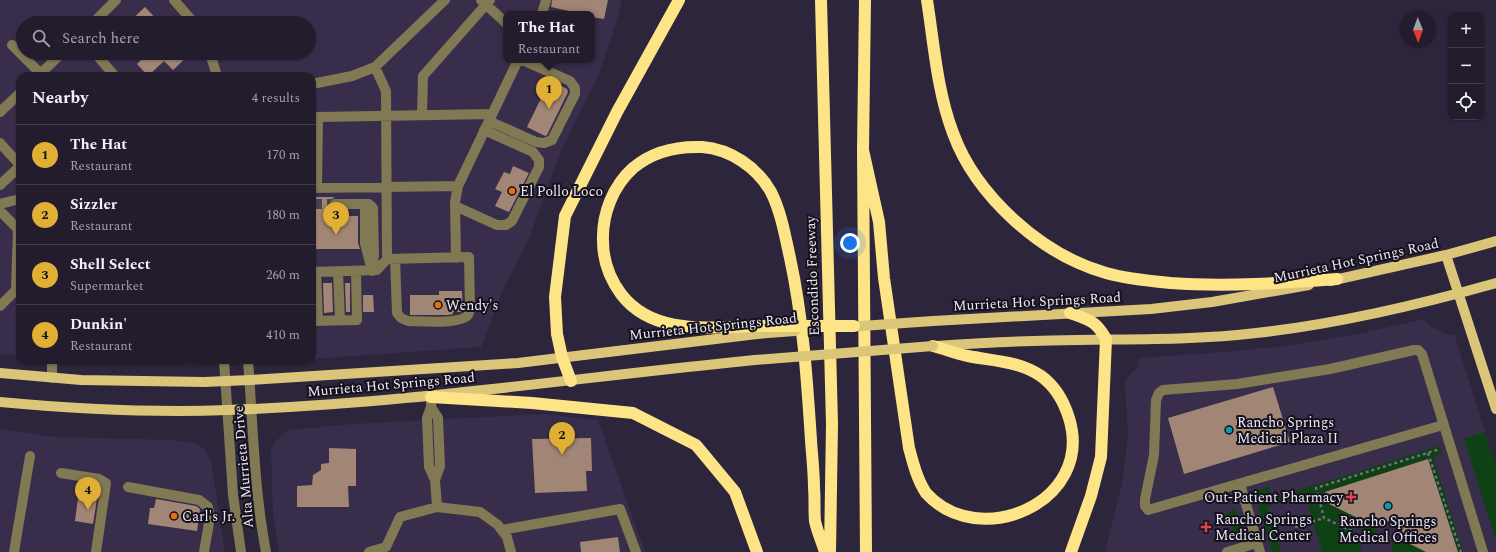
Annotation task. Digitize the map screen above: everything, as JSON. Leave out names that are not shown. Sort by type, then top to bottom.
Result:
[{"type":"highway","points":[[571,380],[562,357],[557,334],[555,297],[565,216],[617,112],[679,0]]},
{"type":"highway","name":"Escondido Freeway","points":[[821,0],[832,424],[830,552]]},
{"type":"highway","points":[[865,0],[863,150],[866,552]]},
{"type":"highway","points":[[927,0],[942,96],[953,134],[972,172],[984,189],[1000,207],[1029,234],[1064,256],[1078,262],[1106,273],[1147,281],[1246,285],[1337,279]]},
{"type":"highway","points":[[825,552],[815,522],[814,477],[804,344],[793,273],[786,240],[780,215],[770,190],[750,167],[722,151],[692,147],[676,148],[660,152],[634,168],[619,184],[606,212],[603,227],[603,250],[607,266],[616,287],[632,306],[643,314],[668,324],[688,327],[757,330],[854,326]]},
{"type":"highway","points":[[863,150],[879,222],[884,278],[909,448],[913,466],[921,484],[926,493],[942,509],[953,517],[966,522],[993,524],[1008,521],[1030,513],[1042,505],[1053,494],[1067,471],[1072,455],[1072,426],[1062,400],[1052,386],[1041,376],[1019,365],[967,356],[933,346]]},
{"type":"highway","points":[[1070,314],[1090,320],[1100,328],[1106,339],[1101,457],[1091,496],[1071,552]]},
{"type":"highway","points":[[431,402],[532,403],[633,413],[696,445],[735,492],[757,552]]},
{"type":"main road","name":"Murrieta Hot Springs Road","points":[[854,326],[1151,309],[1212,302],[1279,292],[1446,255],[1496,241]]},
{"type":"main road","points":[[1446,255],[1496,409]]},
{"type":"main road","name":"Murrieta Hot Springs Road","points":[[0,402],[61,408],[227,410],[431,402],[571,380],[755,360],[1018,341],[1186,339],[1256,334],[1362,316],[1420,304],[1496,283]]},
{"type":"main road","name":"Murrieta Hot Springs Road","points":[[0,373],[52,378],[138,381],[250,380],[512,363],[757,330]]},
{"type":"street","points":[[99,16],[116,0]]},
{"type":"street","points":[[174,0],[188,16]]},
{"type":"street","points":[[316,83],[352,76],[375,67],[444,0]]},
{"type":"street","points":[[543,11],[546,0]]},
{"type":"street","points":[[422,115],[423,76],[486,2],[503,20]]},
{"type":"street","points":[[12,45],[16,49]]},
{"type":"street","points":[[26,60],[38,72]]},
{"type":"street","points":[[44,72],[55,60]]},
{"type":"street","points":[[101,60],[111,72]]},
{"type":"street","points":[[212,60],[216,72]]},
{"type":"street","points":[[456,258],[455,206],[458,186],[517,63]]},
{"type":"street","points":[[316,164],[318,117],[422,115],[489,122],[536,142],[544,143],[552,140],[575,94],[575,88],[570,81],[529,63]]},
{"type":"street","points":[[316,272],[378,270],[391,259],[469,257],[470,310],[467,316],[453,321],[408,321],[397,313],[391,259],[386,187],[386,91],[375,67]]},
{"type":"street","points":[[0,112],[16,97]]},
{"type":"street","points":[[455,206],[497,225],[506,225],[512,222],[539,167],[539,160],[534,152],[489,122]]},
{"type":"street","points":[[0,143],[16,161]]},
{"type":"street","points":[[0,185],[16,170]]},
{"type":"street","points":[[316,188],[458,186]]},
{"type":"street","points":[[0,204],[16,200]]},
{"type":"street","points":[[335,204],[365,204],[365,243],[372,271]]},
{"type":"street","points":[[0,211],[16,227]]},
{"type":"street","points":[[316,321],[357,320],[356,271]]},
{"type":"street","points":[[338,272],[340,320]]},
{"type":"street","points":[[0,306],[16,290]]},
{"type":"street","points":[[1443,425],[1148,510],[1145,506],[1145,499],[1154,455],[1156,400],[1159,393],[1163,390],[1237,384],[1330,369],[1418,350],[1422,354],[1483,552]]},
{"type":"street","points":[[52,364],[52,378]]},
{"type":"street","name":"Alta Murrieta Drive","points":[[224,364],[234,495],[241,552]]},
{"type":"street","name":"Alta Murrieta Drive","points":[[248,364],[257,493],[266,552]]},
{"type":"street","points":[[431,402],[438,418],[440,466],[435,480],[437,507]]},
{"type":"street","points":[[14,552],[30,456]]},
{"type":"street","points":[[62,473],[99,479],[106,484],[96,552]]},
{"type":"street","points":[[1227,552],[1259,548],[1240,484]]},
{"type":"street","points":[[128,487],[199,500],[208,506],[210,517],[204,552]]},
{"type":"street","points":[[369,552],[386,547],[400,517],[437,507],[480,512],[498,525],[502,530],[507,537],[511,552]]},
{"type":"street","points":[[502,530],[620,509],[636,552]]},
{"type":"path","points":[[1324,518],[1316,488],[1450,447]]},
{"type":"path","points":[[1428,453],[1461,552]]},
{"type":"path","points":[[1295,527],[1324,518],[1352,531]]},
{"type":"shaded area","points":[[0,0],[622,0],[615,27],[598,76],[558,158],[529,239],[505,285],[481,347],[316,359],[316,72],[16,72],[16,356],[0,354]]},
{"type":"shaded area","points":[[1424,319],[1427,324],[1448,335],[1454,334],[1496,466],[1496,552],[1105,552],[1122,485],[1128,436],[1125,381],[1139,365],[1138,358],[1214,353],[1285,346],[1358,334]]},
{"type":"shaded area","points":[[171,364],[197,364],[196,365]]},
{"type":"shaded area","points":[[543,414],[598,420],[645,552],[279,552],[273,513],[271,450],[277,440],[288,430],[353,424]]},
{"type":"shaded area","points":[[0,429],[55,437],[169,440],[193,443],[202,447],[211,460],[225,552],[0,552]]},
{"type":"green space","points":[[1485,432],[1496,466],[1496,541],[1464,439]]},
{"type":"green space","points":[[1440,446],[1442,454],[1433,457],[1463,552],[1458,552],[1428,459],[1325,492],[1327,503],[1374,526],[1380,540],[1354,527],[1348,538],[1360,545],[1362,549],[1357,552],[1322,552],[1305,495],[1267,507],[1281,552],[1272,552],[1256,497],[1258,490],[1269,487],[1273,498]]},
{"type":"green space","points":[[1236,509],[1243,534],[1242,537],[1236,542],[1227,512]]},
{"type":"green space","points":[[1402,540],[1426,552],[1393,552],[1391,543]]},
{"type":"building","points":[[552,0],[608,0],[604,19],[595,18],[595,11],[569,11],[551,7]]},
{"type":"building","points":[[145,7],[153,16],[135,16]]},
{"type":"building","points":[[141,60],[184,60],[173,70],[164,61],[152,72],[144,72],[137,64]]},
{"type":"building","points":[[550,80],[567,89],[568,92],[547,135],[545,136],[527,127]]},
{"type":"building","name":"El Pollo Loco","points":[[513,166],[529,173],[509,212],[495,206],[502,192],[495,189],[504,172],[510,174]]},
{"type":"building","points":[[316,197],[335,197],[330,200],[329,204],[331,209],[335,210],[335,216],[358,216],[358,243],[360,249],[316,249]]},
{"type":"building","points":[[323,283],[332,283],[333,312],[324,313]]},
{"type":"building","points":[[345,283],[350,283],[350,312],[346,312]]},
{"type":"building","name":"Wendy's","points":[[439,291],[462,291],[463,311],[453,312],[453,314],[448,315],[410,315],[410,295],[439,295]]},
{"type":"building","points":[[363,295],[373,295],[374,312],[363,312]]},
{"type":"building","name":"Rancho Springs Medical Plaza II","points":[[1273,387],[1290,442],[1184,474],[1168,418]]},
{"type":"building","points":[[591,438],[592,471],[586,471],[587,491],[535,493],[532,439]]},
{"type":"building","points":[[329,448],[356,449],[356,486],[348,486],[349,507],[297,507],[297,486],[312,485],[313,475],[321,470],[321,464],[329,463]]},
{"type":"building","name":"Rancho Springs Medical Offices","points":[[1428,459],[1458,552],[1426,552],[1402,540],[1397,518],[1374,526],[1327,503],[1325,492]]},
{"type":"building","points":[[80,483],[99,486],[93,524],[75,521]]},
{"type":"building","name":"Carl's Jr.","points":[[156,499],[196,506],[200,509],[197,531],[148,524],[150,508],[154,508]]},
{"type":"building","points":[[618,537],[620,552],[581,552],[580,542]]},
{"type":"tunnel","points":[[316,204],[335,204]]},
{"type":"place","name":"The Hat","points":[[549,109]]},
{"type":"place","name":"El Pollo Loco","points":[[512,191]]},
{"type":"place","name":"Shell Select","points":[[336,235]]},
{"type":"place","name":"Wendy's","points":[[438,305]]},
{"type":"place","name":"Rancho Springs Medical Plaza II","points":[[1229,430]]},
{"type":"place","name":"Sizzler","points":[[562,455]]},
{"type":"place","name":"Out-Patient Pharmacy","points":[[1351,497]]},
{"type":"place","name":"Rancho Springs Medical Offices","points":[[1388,506]]},
{"type":"place","name":"Dunkin'","points":[[88,510]]},
{"type":"place","name":"Carl's Jr.","points":[[174,516]]},
{"type":"place","name":"Rancho Springs Medical Center","points":[[1206,527]]}]
